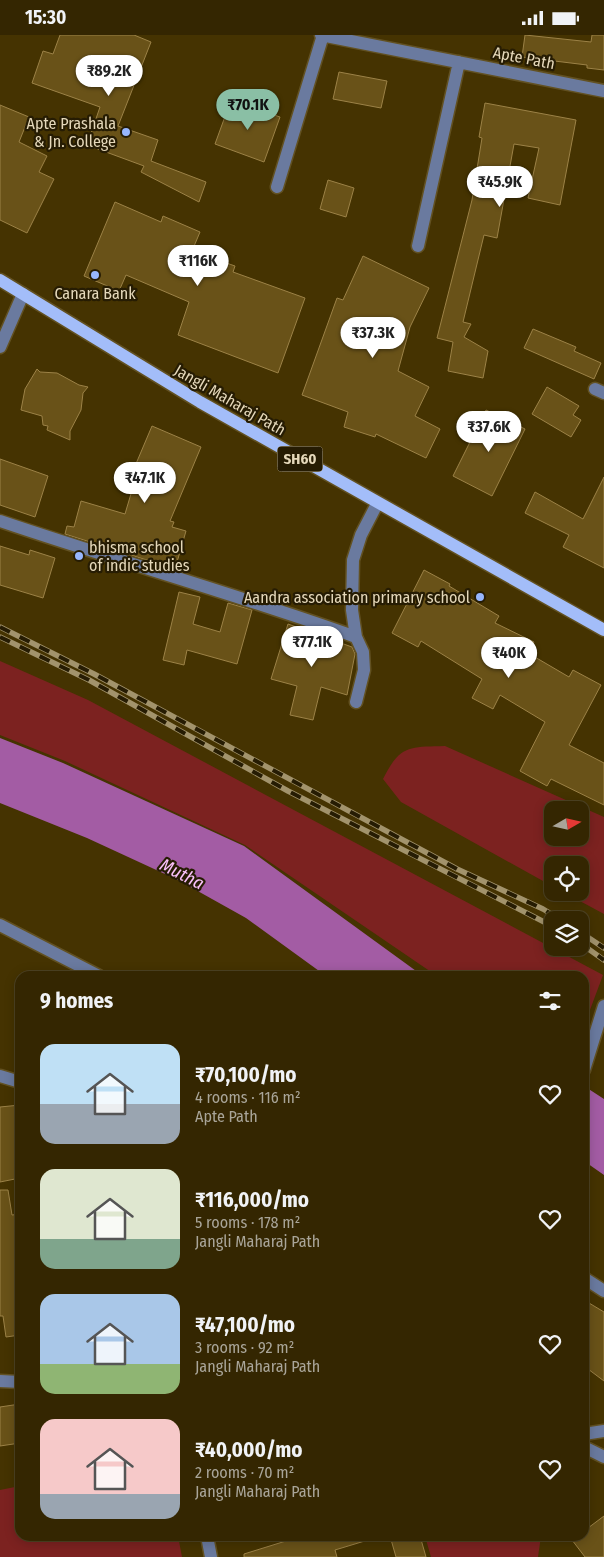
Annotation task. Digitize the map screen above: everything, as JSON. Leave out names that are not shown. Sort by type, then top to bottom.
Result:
[{"type":"main road","name":"Jangli Maharaj Path","points":[[0,280],[200,402],[377,504],[604,630]]},
{"type":"street","name":"Apte Path","points":[[322,35],[604,91]]},
{"type":"street","points":[[277,187],[322,35]]},
{"type":"street","points":[[418,246],[459,62]]},
{"type":"street","points":[[0,347],[22,294]]},
{"type":"street","points":[[356,702],[364,670],[363,652],[356,637],[352,610],[353,560],[361,535],[377,504]]},
{"type":"street","points":[[0,521],[110,558],[265,604],[356,637]]},
{"type":"street","points":[[0,925],[89,971]]},
{"type":"street","points":[[589,1054],[604,1006]]},
{"type":"street","points":[[0,1076],[15,1080]]},
{"type":"street","points":[[589,1281],[604,1291]]},
{"type":"street","points":[[0,1381],[15,1382]]},
{"type":"street","points":[[589,1433],[604,1431]]},
{"type":"street","points":[[589,1450],[604,1457]]},
{"type":"street","points":[[209,1541],[211,1557]]},
{"type":"shaded area","points":[[0,661],[88,700],[544,943],[544,956],[567,956],[603,975],[589,1013],[589,971],[430,971],[245,845],[65,761],[0,735]]},
{"type":"shaded area","points":[[445,746],[568,801],[544,801],[544,846],[589,846],[589,810],[604,817],[604,914],[580,901],[589,901],[589,856],[544,856],[544,882],[401,802],[383,779],[389,768],[401,754],[407,750]]},
{"type":"shaded area","points":[[15,1487],[15,1541],[179,1541],[182,1557],[0,1557],[0,1490]]},
{"type":"shaded area","points":[[426,1541],[540,1541],[538,1557],[431,1557]]},
{"type":"water","name":"Mutha","points":[[0,738],[63,763],[244,846],[416,971],[319,971],[246,918],[178,880],[87,838],[0,803]]},
{"type":"water","points":[[589,1089],[604,1099],[604,1175],[589,1164]]},
{"type":"building","points":[[60,35],[134,35],[151,42],[118,126],[158,140],[151,161],[206,182],[199,202],[141,172],[144,166],[87,145],[100,107],[32,83],[43,51],[53,54]]},
{"type":"building","points":[[525,35],[591,42],[592,35],[604,35],[604,70],[587,68],[587,65],[522,57]]},
{"type":"building","points":[[339,72],[387,81],[381,108],[333,99]]},
{"type":"building","points":[[231,100],[280,117],[264,162],[215,144]]},
{"type":"building","points":[[485,103],[576,120],[560,205],[528,198],[539,148],[514,144],[497,238],[484,235],[463,322],[471,324],[464,337],[488,351],[483,378],[448,371],[453,342],[437,338],[472,200],[482,138],[479,137]]},
{"type":"building","points":[[0,105],[29,117],[19,142],[47,156],[39,172],[54,179],[27,233],[0,220]]},
{"type":"building","points":[[328,180],[354,188],[346,217],[320,209]]},
{"type":"building","points":[[115,202],[161,222],[163,216],[200,232],[192,251],[235,266],[233,272],[305,298],[278,373],[178,335],[189,302],[126,275],[119,291],[84,276]]},
{"type":"building","points":[[363,256],[429,288],[410,327],[398,371],[429,387],[415,416],[440,429],[426,458],[376,434],[375,437],[344,427],[348,412],[302,395],[337,298],[343,300]]},
{"type":"building","points":[[533,329],[576,347],[574,351],[601,363],[594,379],[524,348]]},
{"type":"building","points":[[37,369],[40,372],[57,373],[79,385],[88,387],[83,393],[81,410],[70,431],[70,440],[47,430],[48,426],[43,425],[42,416],[21,410],[25,389]]},
{"type":"building","points":[[547,387],[579,406],[573,415],[581,420],[571,437],[532,414]]},
{"type":"building","points":[[486,410],[525,429],[492,496],[453,476]]},
{"type":"building","points":[[152,426],[201,447],[170,521],[174,522],[172,527],[186,531],[175,569],[65,534],[67,526],[74,527],[81,501],[125,514],[133,487],[127,485]]},
{"type":"building","points":[[0,459],[48,476],[35,517],[0,505]]},
{"type":"building","points":[[604,477],[604,568],[563,547],[569,535],[525,513],[535,492],[583,519]]},
{"type":"building","points":[[0,546],[29,555],[30,550],[55,558],[43,598],[0,585]]},
{"type":"building","points":[[424,570],[450,584],[449,586],[499,616],[495,623],[534,642],[528,653],[569,677],[573,670],[601,685],[569,745],[604,763],[604,805],[551,779],[547,786],[520,771],[545,722],[500,695],[493,709],[472,698],[482,679],[421,641],[418,647],[392,633]]},
{"type":"building","points":[[179,592],[200,597],[193,624],[220,632],[228,603],[252,610],[237,664],[187,650],[184,665],[163,660]]},
{"type":"building","points":[[288,624],[352,647],[355,654],[347,695],[321,687],[313,720],[290,715],[297,686],[271,679]]},
{"type":"building","points":[[15,1106],[15,1179],[0,1182],[0,1107]]},
{"type":"building","points":[[0,1190],[8,1190],[12,1215],[15,1215],[15,1336],[6,1337],[3,1316],[0,1316]]},
{"type":"building","points":[[589,1303],[604,1312],[604,1381],[589,1370]]},
{"type":"building","points":[[15,1405],[15,1444],[0,1446],[0,1407]]},
{"type":"building","points":[[604,1516],[604,1557],[585,1557],[573,1541],[589,1541],[589,1527]]},
{"type":"building","points":[[286,1541],[365,1541],[335,1550],[337,1557],[244,1557],[244,1554]]},
{"type":"building","points":[[391,1541],[421,1541],[426,1557],[396,1557]]},
{"type":"railway","points":[[0,627],[94,674],[457,869],[546,911]]},
{"type":"railway","points":[[0,637],[89,680],[288,791],[544,922]]},
{"type":"railway","points":[[589,938],[604,948]]},
{"type":"railway","points":[[589,949],[604,960]]},
{"type":"place","name":"Apte Prashala & Jn. College","points":[[126,132]]},
{"type":"place","name":"Canara Bank","points":[[95,275]]},
{"type":"place","name":"bhisma school of indic studies","points":[[79,556]]},
{"type":"place","name":"Aandra association primary school","points":[[480,597]]}]
